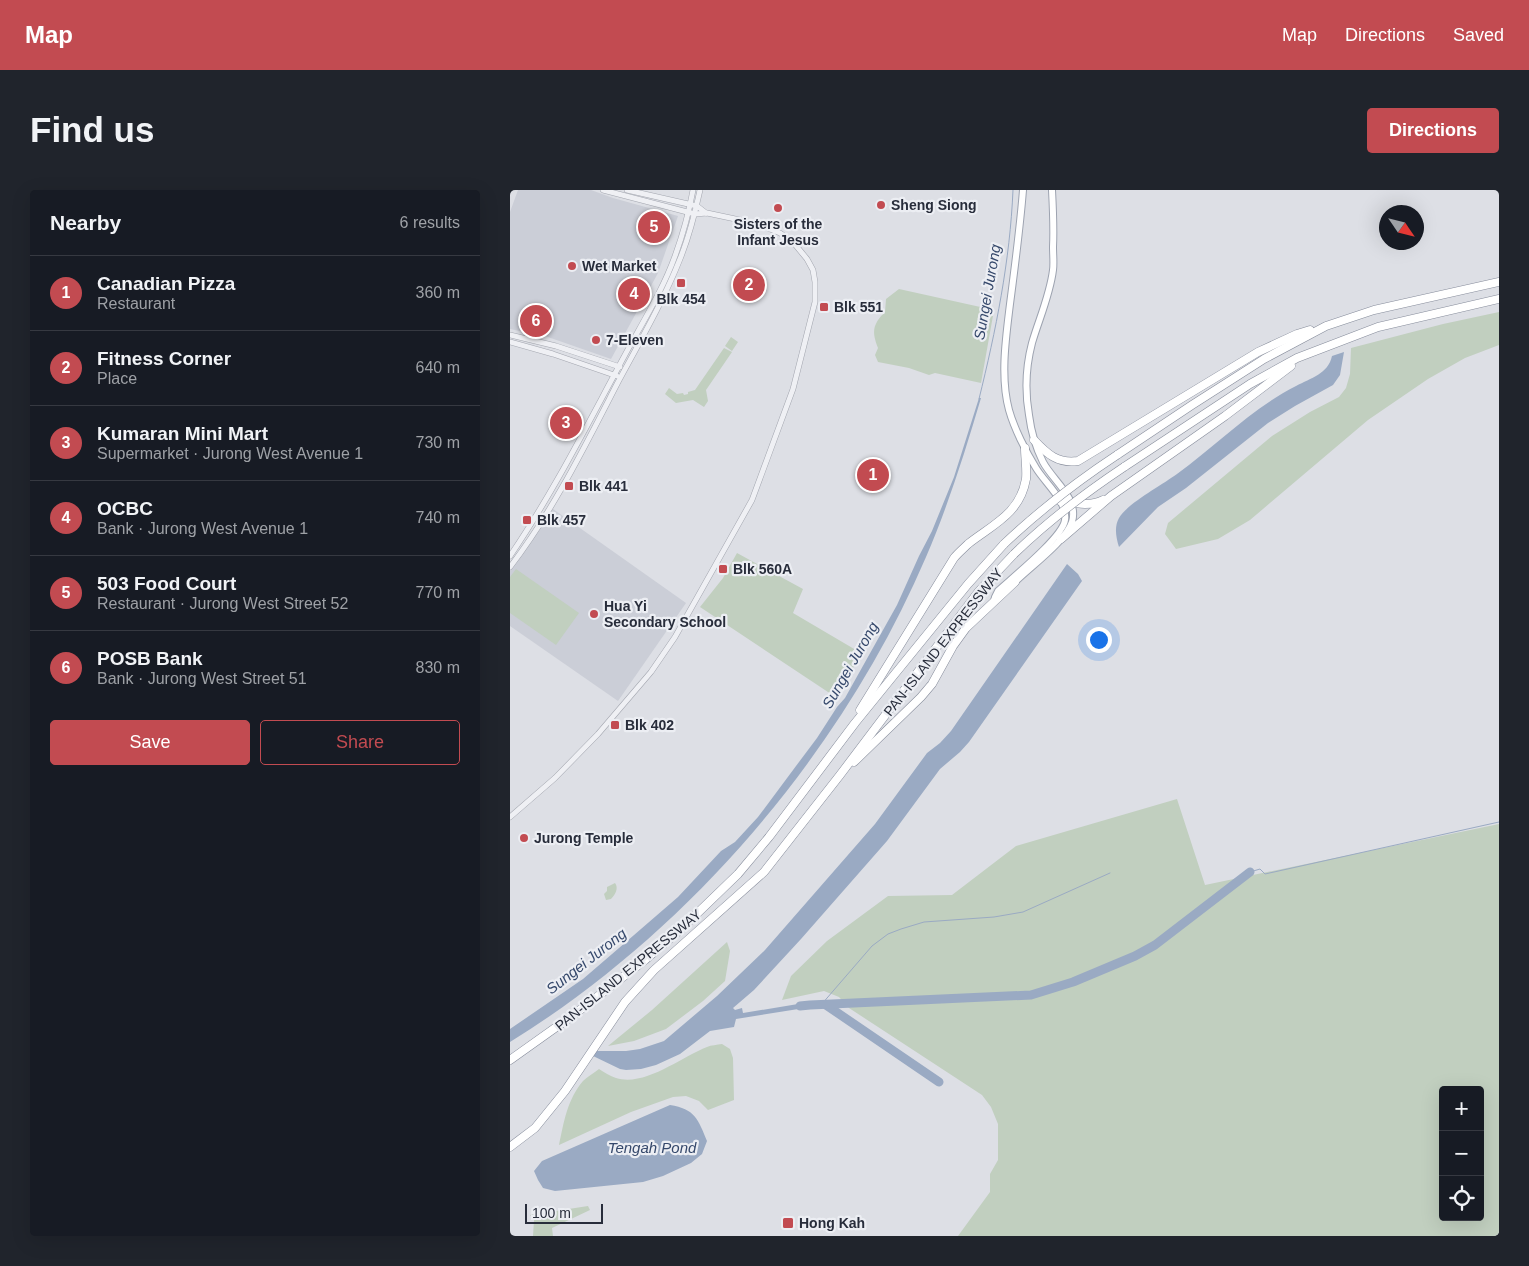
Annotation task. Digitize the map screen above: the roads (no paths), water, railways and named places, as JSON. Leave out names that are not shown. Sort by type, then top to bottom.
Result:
[{"type":"highway","name":"PAN-ISLAND EXPRESSWAY","points":[[510,1059],[576,1013],[645,960],[682,929],[738,874],[769,837],[847,733],[968,584],[1004,544],[1031,518],[1061,494],[1192,405],[1264,359],[1326,326],[1374,310],[1499,282]]},
{"type":"highway","name":"PAN-ISLAND EXPRESSWAY","points":[[510,1147],[535,1128],[566,1090],[625,1002],[654,970],[764,872],[979,591],[1040,529],[1068,506],[1124,467],[1250,384],[1296,358],[1378,327],[1499,299]]},
{"type":"highway","points":[[1034,440],[1055,458],[1068,462],[1078,461],[1258,352],[1297,334],[1326,326]]},
{"type":"highway","points":[[1061,539],[1111,496],[1224,416],[1289,367],[1296,358]]},
{"type":"highway","points":[[847,733],[954,558],[968,544],[1004,519],[1022,494],[1026,478],[1025,448]]},
{"type":"highway","points":[[1060,501],[1090,504],[1111,496]]},
{"type":"highway","points":[[840,775],[921,697],[932,684],[953,646],[966,628],[1015,582]]},
{"type":"main road","points":[[994,601],[998,592],[1060,532],[1065,519],[1065,513],[1060,501],[1025,448],[1009,411],[1006,395],[1005,349],[1023,190]]},
{"type":"main road","points":[[1015,582],[1061,539],[1069,529],[1073,513],[1071,503],[1063,489],[1043,463],[1034,440],[1029,416],[1027,378],[1032,346],[1053,269],[1052,190]]},
{"type":"street","points":[[510,817],[555,778],[598,734],[651,672],[675,637],[752,500],[793,389],[815,302],[813,270],[807,259],[793,242],[784,235],[746,222],[707,213],[692,213],[603,190]]},
{"type":"street","points":[[627,190],[693,206],[707,213]]},
{"type":"street","points":[[510,566],[546,514],[621,378],[675,273],[681,258],[692,213],[694,190]]},
{"type":"street","points":[[693,206],[700,190]]},
{"type":"street","points":[[510,556],[556,482],[653,304],[675,257],[692,213]]},
{"type":"street","points":[[510,335],[556,346],[625,370]]},
{"type":"street","points":[[510,342],[553,354],[621,378]]},
{"type":"water","points":[[1344,352],[1340,375],[1333,385],[1268,423],[1186,488],[1158,507],[1119,547],[1116,525],[1123,512],[1192,463],[1264,405],[1313,378],[1327,367],[1332,356]]},
{"type":"water","name":"Sungei Jurong","points":[[979,398],[981,398],[969,438],[942,518],[892,629],[851,699],[805,766],[754,831],[699,891],[639,947],[576,997],[510,1042],[510,1029],[583,979],[678,897],[721,851],[735,842],[758,817],[817,738],[845,698],[897,605],[932,531],[954,477]]},
{"type":"water","points":[[1067,564],[1078,574],[1082,581],[969,742],[940,769],[887,841],[801,939],[754,990],[733,1008],[735,1010],[742,1008],[743,1013],[810,1002],[811,1007],[736,1019],[734,1027],[710,1031],[680,1054],[656,1065],[641,1069],[620,1069],[591,1055],[596,1051],[640,1049],[664,1041],[717,996],[765,950],[875,824],[927,753],[951,731]]},
{"type":"water","name":"Tengah Pond","points":[[670,1105],[690,1112],[698,1121],[707,1141],[702,1154],[691,1163],[663,1176],[643,1182],[555,1191],[543,1188],[538,1180],[534,1171],[542,1161]]},
{"type":"waterway","name":"Sungei Jurong","points":[[979,399],[1001,295],[1009,243],[1013,190]]},
{"type":"waterway","points":[[1250,872],[1260,869],[1265,874],[1499,822]]},
{"type":"waterway","points":[[800,1006],[1031,995],[1073,982],[1135,956],[1155,945],[1250,872]]},
{"type":"waterway","points":[[821,1005],[872,946],[888,934],[924,922],[994,917],[1023,912],[1110,873]]},
{"type":"waterway","points":[[826,1005],[939,1082]]},
{"type":"place","name":"Sheng Siong","points":[[881,205]]},
{"type":"place","name":"Sisters of the Infant Jesus","points":[[778,208]]},
{"type":"place","name":"503 Food Court","points":[[654,227]]},
{"type":"place","name":"Wet Market","points":[[572,266]]},
{"type":"place","name":"Blk 454","points":[[681,283]]},
{"type":"place","name":"Fitness Corner","points":[[749,285]]},
{"type":"place","name":"OCBC","points":[[634,294]]},
{"type":"place","name":"Blk 551","points":[[824,307]]},
{"type":"place","name":"POSB Bank","points":[[536,321]]},
{"type":"place","name":"7-Eleven","points":[[596,340]]},
{"type":"place","name":"Kumaran Mini Mart","points":[[566,423]]},
{"type":"place","name":"Canadian Pizza","points":[[873,475]]},
{"type":"place","name":"Blk 441","points":[[569,486]]},
{"type":"place","name":"Blk 457","points":[[527,520]]},
{"type":"place","name":"Blk 560A","points":[[723,569]]},
{"type":"place","name":"Hua Yi Secondary School","points":[[594,614]]},
{"type":"place","name":"Blk 402","points":[[615,725]]},
{"type":"place","name":"Jurong Temple","points":[[524,838]]},
{"type":"place","name":"Hong Kah","points":[[788,1223]]}]
